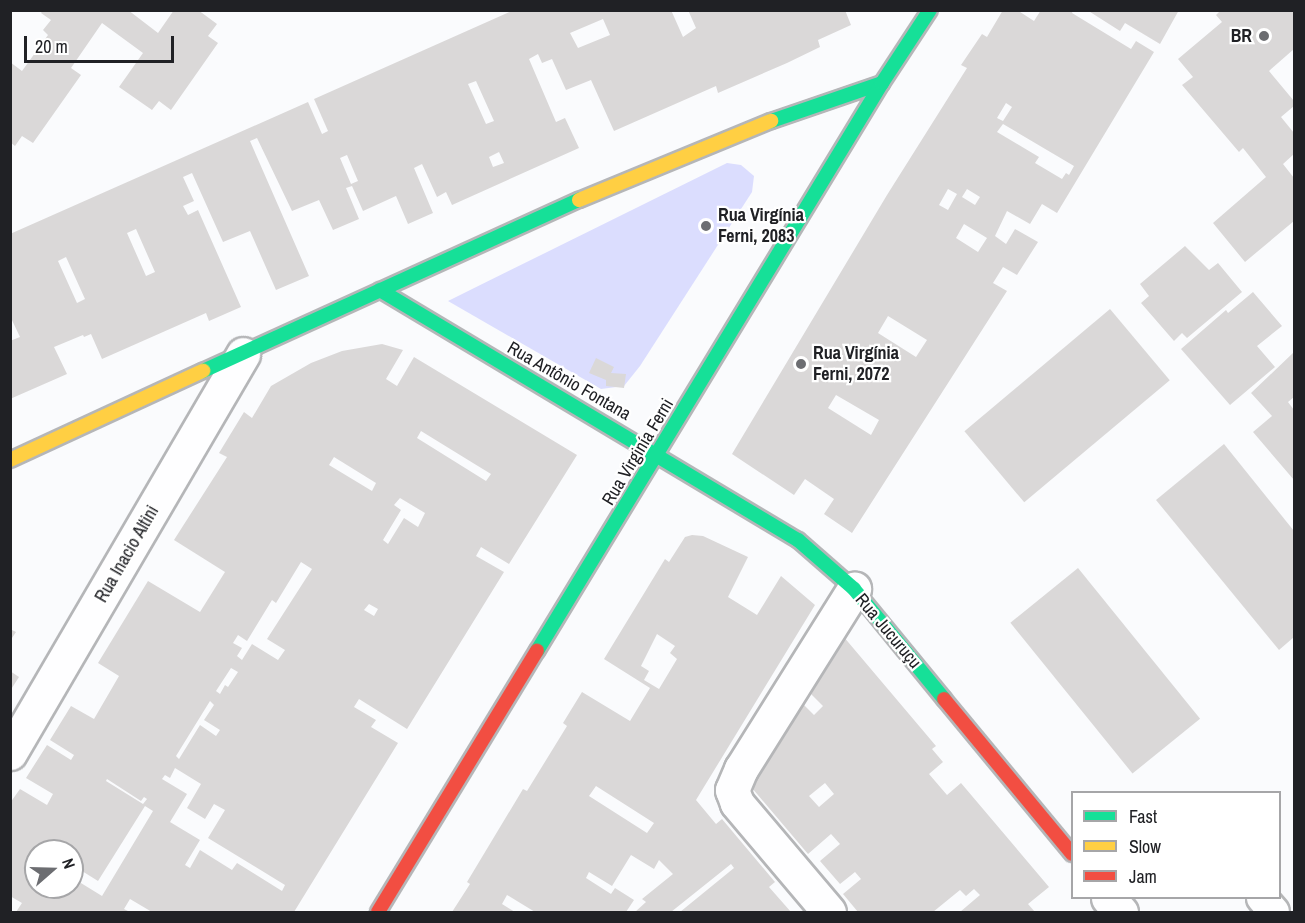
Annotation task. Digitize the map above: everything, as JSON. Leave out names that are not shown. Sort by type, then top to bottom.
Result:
[{"type":"street","name":"Rua Virginía Ferni","points":[[378,912],[882,83],[930,10]]},
{"type":"street","points":[[10,460],[537,218],[774,120],[882,83]]},
{"type":"street","name":"Rua Antônio Fontana","points":[[381,290],[798,540],[854,589]]},
{"type":"street","name":"Rua Inacio Altini","points":[[10,753],[243,354]]},
{"type":"street","name":"Rua Jucuruçu","points":[[829,912],[737,803],[732,790],[741,769],[854,589],[1071,853]]},
{"type":"street","points":[[1110,899],[1120,912]]},
{"type":"lane","points":[[1264,899],[1274,912]]},
{"type":"shaded area","points":[[727,163],[741,165],[754,176],[752,192],[640,366],[624,386],[601,389],[448,301]]},
{"type":"building","points":[[43,10],[128,10],[158,33],[174,10],[198,10],[217,24],[208,36],[218,43],[171,110],[159,101],[152,110],[119,87],[143,53],[102,23],[71,68],[81,75],[33,143],[22,136],[15,146],[10,142],[10,62],[22,71],[48,35],[43,30],[51,20],[41,13]]},
{"type":"building","points":[[514,10],[671,10],[683,37],[696,28],[688,10],[845,10],[851,25],[818,40],[820,47],[787,63],[718,93],[716,86],[614,131],[591,80],[566,90],[552,59],[542,63],[538,54],[529,59],[556,122],[565,118],[579,148],[452,205],[446,192],[437,197],[422,164],[414,168],[433,213],[408,224],[396,196],[363,211],[352,186],[346,188],[359,219],[333,230],[319,200],[292,211],[257,138],[250,141],[309,276],[276,290],[250,231],[223,242],[192,173],[183,177],[194,201],[183,206],[188,215],[198,210],[241,307],[209,321],[206,313],[102,359],[91,334],[84,337],[83,335],[54,347],[67,374],[10,399],[10,341],[20,337],[10,316],[10,234],[308,102],[322,134],[328,131],[314,99]],"holes":[[[603,19],[610,35],[578,48],[570,33]],[[476,81],[494,121],[486,124],[468,84]],[[499,152],[504,163],[493,167],[489,157]],[[347,155],[358,181],[351,184],[340,158]],[[136,229],[155,272],[146,276],[127,233]],[[66,257],[85,299],[77,303],[58,261]]]},
{"type":"building","points":[[1003,10],[1017,10],[1034,21],[1041,10],[1073,10],[1072,13],[1131,49],[1136,41],[1154,52],[1057,213],[1042,204],[1030,224],[1007,211],[995,236],[1006,244],[1015,229],[1038,242],[1017,275],[1003,267],[993,283],[1007,291],[852,533],[824,514],[834,499],[805,479],[794,495],[732,454],[887,195],[967,68],[961,65],[982,34],[987,37]],"holes":[[[1006,103],[1012,107],[1003,121],[997,118]],[[1003,124],[1074,166],[1069,175],[1066,173],[1062,179],[1035,163],[1039,157],[997,132]],[[948,189],[957,194],[948,210],[939,205]],[[967,189],[980,197],[975,205],[962,197]],[[964,224],[987,238],[978,252],[956,238]],[[888,316],[927,340],[916,357],[878,333]],[[836,395],[879,420],[871,435],[828,408]]]},
{"type":"building","points":[[1087,10],[1179,10],[1160,44],[1125,23],[1120,31]]},
{"type":"building","points":[[1221,10],[1294,10],[1294,49],[1269,71],[1294,101],[1294,106],[1281,117],[1294,133],[1294,154],[1283,164],[1294,178],[1294,221],[1245,262],[1213,223],[1266,177],[1243,148],[1239,152],[1182,85],[1193,77],[1178,59],[1222,22],[1216,15]]},
{"type":"building","points":[[1185,246],[1209,270],[1218,263],[1242,292],[1187,338],[1182,333],[1174,341],[1141,303],[1149,296],[1140,284]]},
{"type":"building","points":[[1253,292],[1282,326],[1257,346],[1275,367],[1230,405],[1181,349],[1226,310],[1228,313]]},
{"type":"building","points":[[1110,309],[1170,380],[1024,502],[964,431]]},
{"type":"building","points":[[382,344],[403,350],[386,379],[397,386],[414,357],[577,455],[509,564],[481,547],[476,556],[504,572],[407,729],[359,699],[354,707],[376,720],[371,727],[398,743],[294,912],[152,912],[130,899],[124,909],[130,912],[16,912],[22,903],[10,896],[10,803],[20,789],[47,805],[53,794],[26,778],[47,745],[71,760],[74,755],[50,740],[71,706],[94,719],[119,676],[98,663],[148,581],[200,612],[225,572],[174,540],[227,457],[219,453],[244,412],[252,418],[271,386],[311,363],[342,351]],"holes":[[[421,431],[491,474],[486,481],[417,438]],[[334,457],[376,483],[372,491],[329,465]],[[400,498],[425,513],[418,527],[404,518],[388,544],[383,540],[401,510],[394,505]],[[301,562],[312,569],[267,639],[285,650],[278,660],[252,644],[242,660],[237,656],[242,648],[233,643],[238,635],[247,641],[272,600],[276,603]],[[369,604],[378,609],[374,616],[364,610]],[[231,668],[238,672],[228,687],[225,685],[220,694],[216,691]],[[210,701],[214,705],[204,720],[220,730],[216,736],[200,725],[179,759],[176,756]],[[175,768],[201,784],[187,808],[205,819],[214,804],[225,810],[208,838],[285,885],[282,891],[237,863],[232,870],[200,850],[190,868],[185,865],[200,840],[170,822],[187,794],[162,779],[165,775],[170,778]],[[107,779],[141,801],[144,797],[147,799],[143,804],[106,781]]]},
{"type":"building","points":[[1294,352],[1294,397],[1288,402],[1294,410],[1294,480],[1253,432],[1272,416],[1251,393]]},
{"type":"building","points":[[596,358],[614,367],[611,373],[626,374],[624,388],[606,386],[606,380],[589,373]]},
{"type":"building","points":[[1224,444],[1294,531],[1294,637],[1279,650],[1156,500]]},
{"type":"building","points":[[703,536],[748,557],[728,597],[757,615],[781,576],[815,605],[696,800],[716,824],[722,819],[775,882],[769,887],[791,912],[680,912],[734,868],[731,864],[671,912],[635,912],[646,902],[642,899],[673,874],[659,860],[654,869],[631,855],[612,886],[589,872],[586,878],[611,894],[615,888],[634,900],[626,912],[535,912],[507,895],[502,904],[515,912],[452,912],[470,884],[467,882],[523,789],[527,791],[567,726],[563,723],[582,692],[630,721],[650,688],[604,659],[665,559],[669,562],[685,537]],"holes":[[[657,634],[675,646],[670,653],[677,659],[659,689],[644,680],[649,671],[641,666]],[[596,786],[654,823],[647,833],[589,796]]]},
{"type":"building","points":[[1078,568],[1200,719],[1132,774],[1010,623]]},
{"type":"building","points":[[10,629],[16,632],[10,641]]},
{"type":"building","points":[[843,636],[936,746],[932,749],[943,762],[929,774],[947,795],[961,783],[1049,887],[1028,904],[1035,912],[960,912],[980,895],[974,889],[966,896],[960,890],[933,912],[858,912],[843,894],[861,879],[855,872],[840,884],[820,861],[840,844],[831,834],[808,854],[752,788],[802,703],[814,715],[823,706],[810,693]],"holes":[[[825,783],[834,794],[819,807],[809,796]]]},
{"type":"building","points":[[10,671],[19,677],[10,691]]},
{"type":"traffic: fast","points":[[537,651],[882,83],[930,10]]},
{"type":"traffic: fast","points":[[771,121],[882,83]]},
{"type":"traffic: fast","points":[[203,371],[579,200]]},
{"type":"traffic: fast","points":[[380,290],[798,540],[854,589],[944,699]]},
{"type":"traffic: slow","points":[[579,200],[771,121]]},
{"type":"traffic: slow","points":[[10,460],[203,371]]},
{"type":"traffic: jam","points":[[378,912],[537,651]]},
{"type":"traffic: jam","points":[[944,699],[1071,853]]},
{"type":"place","name":"BR","points":[[1264,36]]},
{"type":"place","name":"Rua Virgínia Ferni, 2083","points":[[706,226]]},
{"type":"place","name":"Rua Virgínia Ferni, 2072","points":[[801,364]]}]
